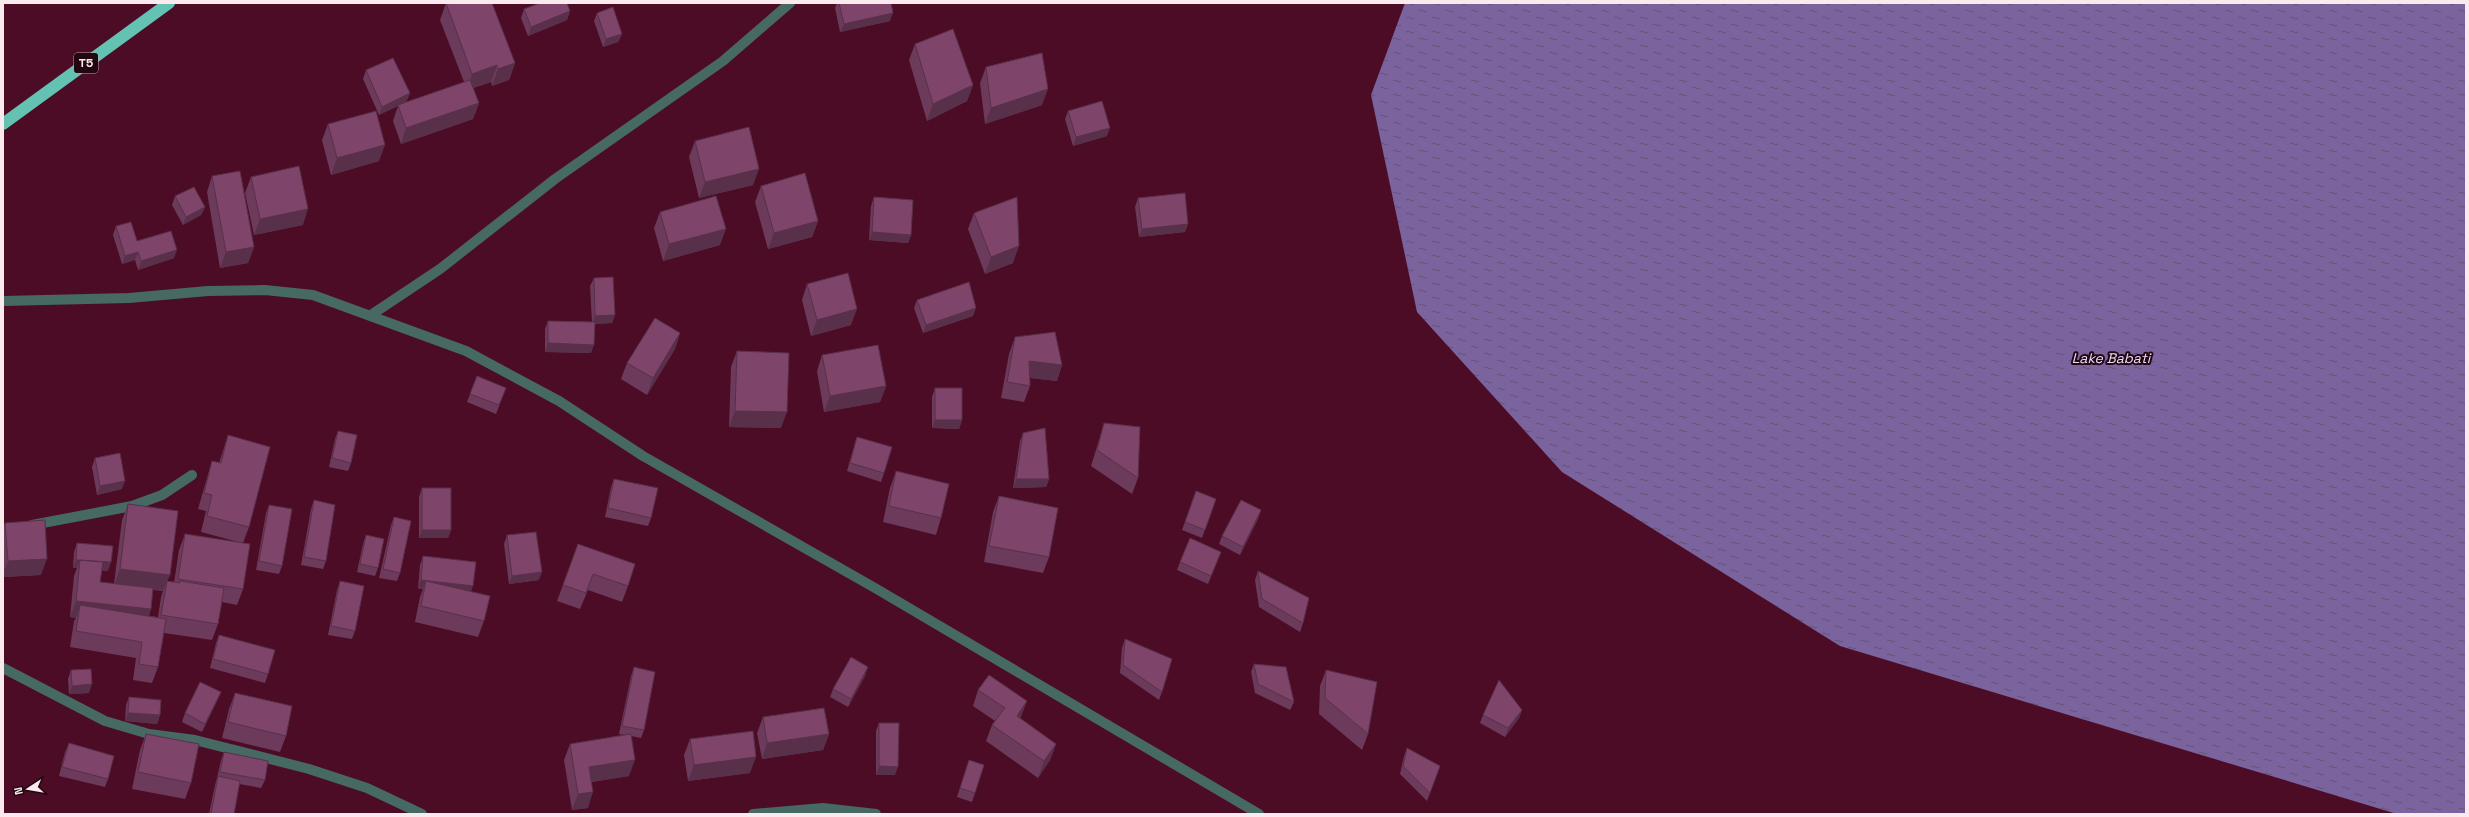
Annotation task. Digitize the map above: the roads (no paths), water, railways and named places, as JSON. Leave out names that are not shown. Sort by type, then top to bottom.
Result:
[{"type":"highway","name":"T5","points":[[3,124],[169,3]]},
{"type":"street","points":[[371,315],[440,269],[555,179],[724,61],[790,3]]},
{"type":"street","points":[[3,301],[129,298],[208,292],[265,290],[312,295],[371,315],[466,351],[559,401],[643,456],[875,588],[1259,814]]},
{"type":"street","points":[[24,527],[132,506],[162,495],[192,475]]},
{"type":"street","points":[[3,668],[105,721],[149,734],[196,740],[309,768],[367,788],[422,814]]},
{"type":"street","points":[[753,814],[823,808],[876,814]]},
{"type":"water","name":"Lake Babati","points":[[1405,3],[2466,3],[2466,814],[2397,814],[1840,646],[1562,472],[1417,312],[1371,95]]}]
